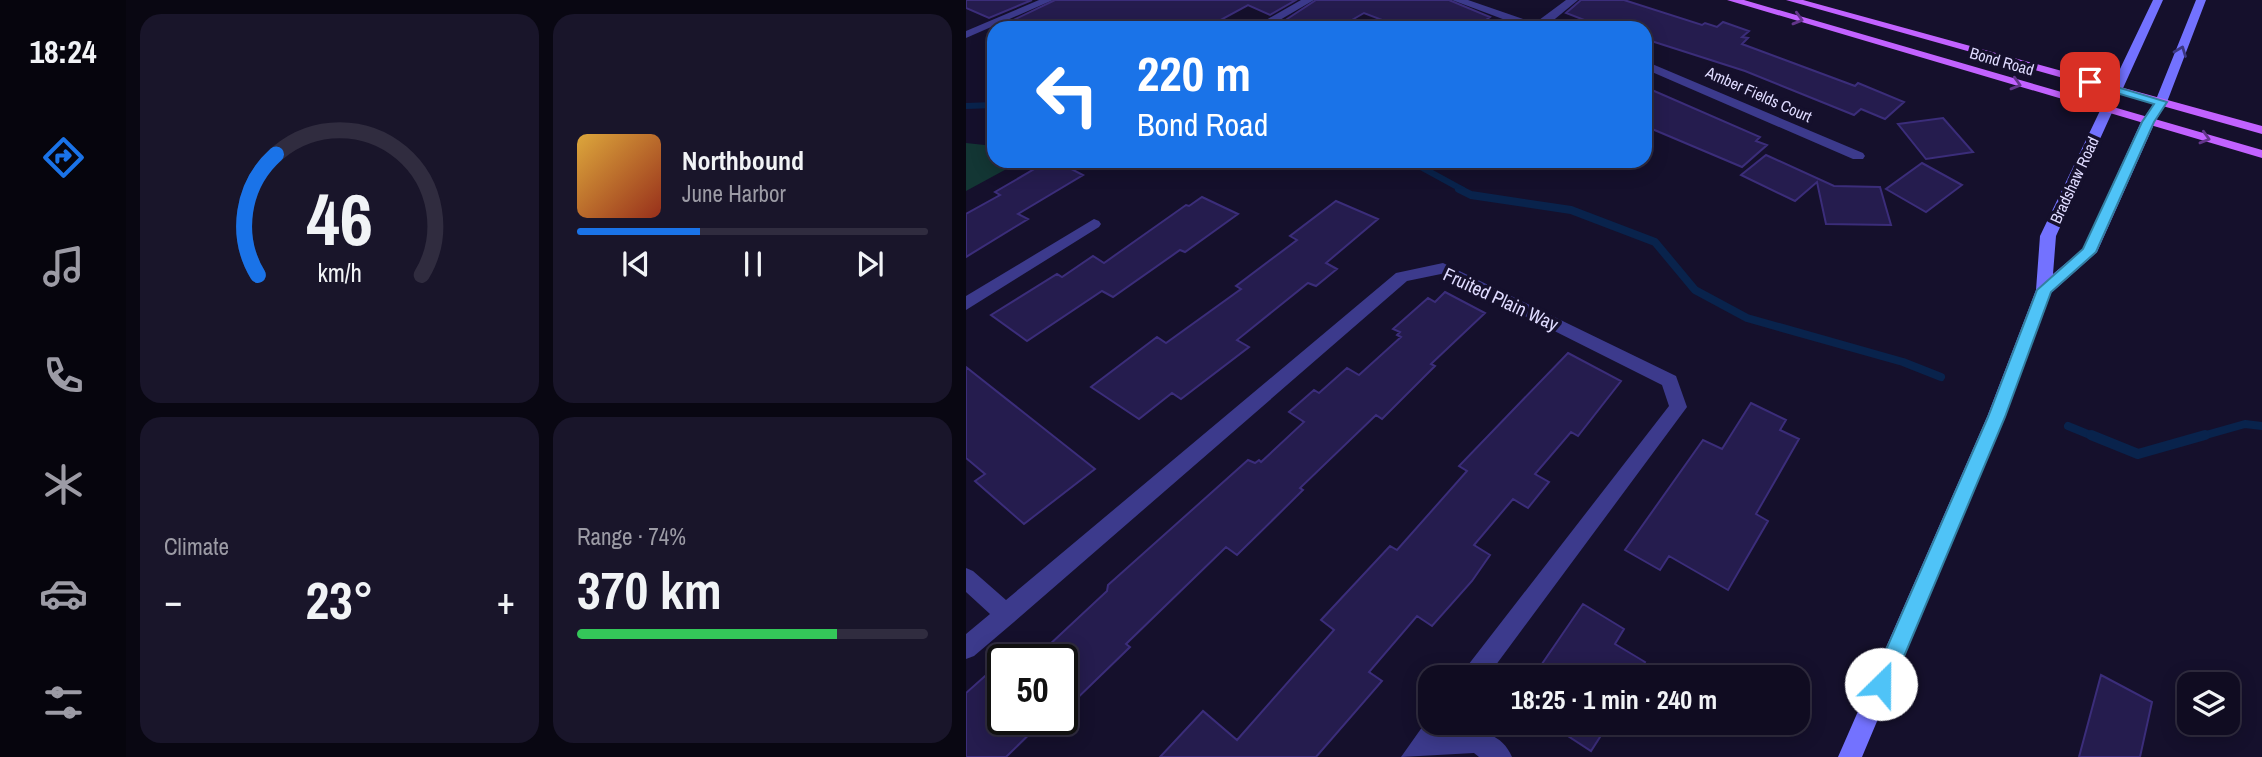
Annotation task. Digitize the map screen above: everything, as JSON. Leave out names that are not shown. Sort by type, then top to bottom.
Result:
[{"type":"main road","name":"Bond Road","points":[[1732,0],[2262,154]]},
{"type":"main road","name":"Bond Road","points":[[1791,0],[2262,130]]},
{"type":"main road","name":"Bradshaw Road","points":[[1850,757],[1996,417],[2044,290],[2048,236],[2158,0]]},
{"type":"main road","name":"Bradshaw Road","points":[[2044,290],[2089,252],[2148,122],[2161,102],[2201,0]]},
{"type":"street","points":[[999,21],[1048,0]]},
{"type":"street","points":[[1271,21],[1309,0]]},
{"type":"street","points":[[1457,0],[1516,21]]},
{"type":"street","points":[[1545,21],[1573,0]]},
{"type":"street","points":[[966,35],[987,26]]},
{"type":"street","name":"Amber Fields Court","points":[[1652,68],[1858,156]]},
{"type":"street","points":[[966,304],[1094,224]]},
{"type":"street","name":"Fruited Plain Way","points":[[966,648],[1402,277],[1443,268],[1670,381],[1678,407],[1482,665]]},
{"type":"street","points":[[966,578],[1006,615]]},
{"type":"street","points":[[1427,745],[1477,741],[1500,757]]},
{"type":"green space","points":[[966,143],[987,145],[987,168],[1008,168],[966,191]]},
{"type":"building","points":[[966,0],[1032,0],[989,18],[966,8]]},
{"type":"building","points":[[1055,0],[1296,0],[1270,15],[1248,5],[1219,21],[1011,21]]},
{"type":"building","points":[[1316,0],[1449,0],[1490,17],[1485,21],[1385,21],[1364,13],[1350,21],[1284,21]]},
{"type":"building","points":[[1581,0],[1624,0],[1702,25],[1705,23],[1717,27],[1723,22],[1749,31],[1742,37],[1748,38],[1742,44],[1855,86],[1858,83],[1904,102],[1885,119],[1861,109],[1854,115],[1745,71],[1652,41],[1652,21],[1587,21],[1566,13]]},
{"type":"building","points":[[1652,90],[1760,137],[1756,141],[1767,145],[1742,167],[1652,129]]},
{"type":"building","points":[[1943,118],[1973,152],[1926,159],[1898,124]]},
{"type":"building","points":[[1766,155],[1834,186],[1880,187],[1891,225],[1826,224],[1817,182],[1795,201],[1741,175]]},
{"type":"building","points":[[1922,163],[1962,185],[1926,212],[1886,189]]},
{"type":"building","points":[[1036,168],[1070,168],[1083,175],[1018,214],[1028,219],[966,257],[966,214],[1000,195],[995,192]]},
{"type":"building","points":[[1202,197],[1238,214],[1185,252],[1180,250],[1113,297],[1102,291],[1027,341],[991,315],[1057,274],[1062,277],[1093,256],[1104,263],[1186,205],[1189,206]]},
{"type":"building","points":[[1336,201],[1378,219],[1326,263],[1337,269],[1316,286],[1308,283],[1237,340],[1249,347],[1181,399],[1172,393],[1139,419],[1091,387],[1157,337],[1166,343],[1241,289],[1236,286],[1297,240],[1290,236]]},
{"type":"building","points":[[1445,292],[1485,313],[1431,364],[1435,366],[1382,419],[1376,415],[1300,488],[1303,490],[1237,555],[1226,547],[1126,644],[1130,647],[1078,697],[1078,644],[1050,644],[1107,591],[1108,585],[1248,460],[1261,462],[1304,422],[1289,412],[1314,390],[1319,393],[1347,368],[1359,375],[1401,337],[1397,335],[1400,332],[1393,329],[1428,298],[1435,302]]},
{"type":"building","points":[[1568,353],[1621,381],[1578,436],[1571,432],[1535,474],[1549,482],[1528,508],[1513,499],[1474,545],[1490,555],[1472,581],[1432,626],[1417,616],[1369,672],[1382,681],[1316,757],[1160,757],[1203,711],[1237,740],[1334,630],[1321,620],[1390,546],[1397,550],[1467,471],[1459,466]]},
{"type":"building","points":[[966,367],[1095,469],[1024,524],[975,481],[985,474],[966,458]]},
{"type":"building","points":[[1751,403],[1786,420],[1780,430],[1799,439],[1756,514],[1768,521],[1728,590],[1669,556],[1660,570],[1625,550],[1703,440],[1722,449]]},
{"type":"building","points":[[1583,604],[1624,629],[1615,644],[1645,662],[1643,665],[1541,665]]},
{"type":"building","points":[[987,674],[987,735],[1029,735],[1006,757],[966,757],[966,693]]},
{"type":"building","points":[[2101,675],[2152,702],[2140,757],[2079,757]]},
{"type":"building","points":[[1566,735],[1601,735],[1591,751]]},
{"type":"waterway","points":[[966,106],[987,105]]},
{"type":"waterway","points":[[1423,168],[1463,190]]},
{"type":"waterway","points":[[1459,189],[1471,195],[1571,210],[1655,242],[1695,290],[1747,318],[1903,362],[1941,377]]},
{"type":"waterway","points":[[2199,437],[2245,424],[2262,426]]},
{"type":"waterway","points":[[2068,426],[2095,437]]},
{"type":"waterway","points":[[2091,435],[2138,454],[2205,435]]},
{"type":"route","points":[[1881,684],[1996,417],[2044,290],[2089,252],[2148,122],[2161,102],[2090,82]]}]
